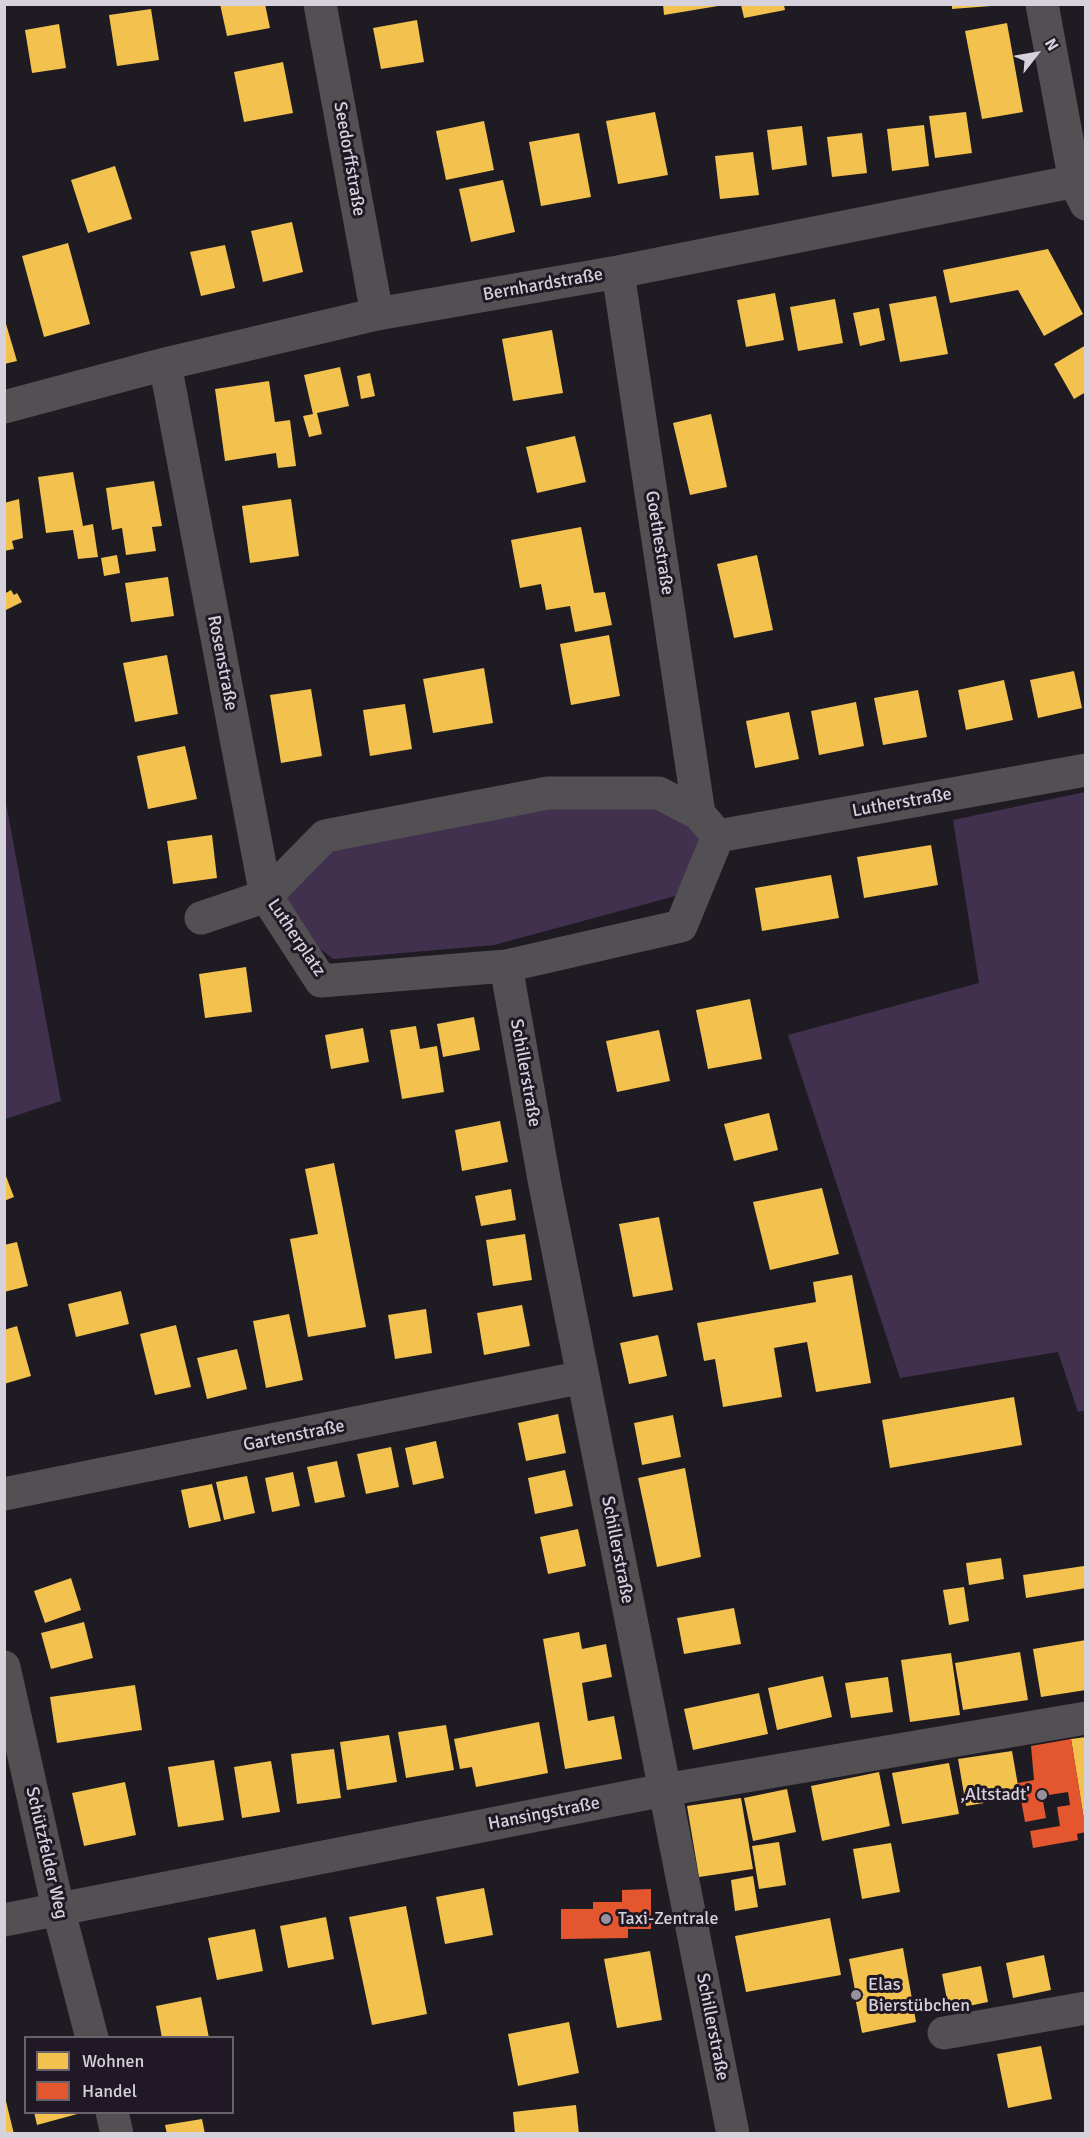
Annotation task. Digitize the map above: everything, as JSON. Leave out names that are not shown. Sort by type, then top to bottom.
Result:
[{"type":"street","name":"Seedorffstraße","points":[[320,4],[377,314]]},
{"type":"street","points":[[1042,4],[1082,188]]},
{"type":"street","name":"Bernhardstraße","points":[[4,407],[165,364],[377,314],[1082,188]]},
{"type":"street","name":"Goethestraße","points":[[618,272],[709,825]]},
{"type":"street","name":"Rosenstraße","points":[[165,364],[266,896]]},
{"type":"street","name":"Lutherstraße","points":[[709,825],[1086,770]]},
{"type":"street","name":"Lutherplatz","points":[[548,793],[659,793],[709,825],[681,926],[506,966],[321,981],[266,896],[325,836],[548,793]]},
{"type":"street","points":[[201,918],[266,896]]},
{"type":"street","name":"Schillerstraße","points":[[506,966],[545,1185],[733,2133]]},
{"type":"street","name":"Gartenstraße","points":[[4,1494],[583,1377]]},
{"type":"street","name":"Schützfelder Weg","points":[[4,1667],[58,1908],[92,2036]]},
{"type":"street","name":"Hansingstraße","points":[[4,1920],[664,1790],[1086,1718]]},
{"type":"street","points":[[944,2032],[1086,2008]]},
{"type":"street","points":[[112,2114],[117,2133]]},
{"type":"shaded area","points":[[4,792],[61,1101],[5,1119],[4,1119]]},
{"type":"shaded area","points":[[1085,792],[1086,1410],[1078,1412],[1058,1352],[900,1378],[788,1035],[979,983],[953,820]]},
{"type":"shaded area","points":[[549,798],[687,813],[710,835],[683,894],[494,945],[333,959],[298,931],[282,888],[330,839]]},
{"type":"building: Wohnen","points":[[220,4],[265,4],[270,28],[227,36]]},
{"type":"building: Wohnen","points":[[663,4],[718,4],[718,6],[664,15]]},
{"type":"building: Wohnen","points":[[952,4],[991,4],[991,6],[952,9]]},
{"type":"building: Wohnen","points":[[741,5],[784,5],[785,10],[744,18]]},
{"type":"building: Wohnen","points":[[151,9],[159,60],[117,66],[109,15]]},
{"type":"building: Wohnen","points":[[417,20],[424,62],[381,69],[373,28]]},
{"type":"building: Wohnen","points":[[1007,23],[1023,112],[982,119],[965,31]]},
{"type":"building: Wohnen","points":[[59,24],[66,68],[32,73],[25,30]]},
{"type":"building: Wohnen","points":[[283,62],[293,113],[244,122],[234,72]]},
{"type":"building: Wohnen","points":[[655,112],[668,175],[618,184],[606,121]]},
{"type":"building: Wohnen","points":[[966,112],[972,153],[935,158],[929,116]]},
{"type":"building: Wohnen","points":[[484,121],[494,170],[446,180],[436,131]]},
{"type":"building: Wohnen","points":[[924,125],[929,166],[892,171],[887,129]]},
{"type":"building: Wohnen","points":[[802,126],[807,165],[772,170],[767,130]]},
{"type":"building: Wohnen","points":[[579,133],[591,197],[541,206],[529,142]]},
{"type":"building: Wohnen","points":[[862,133],[867,173],[832,177],[827,137]]},
{"type":"building: Wohnen","points":[[753,152],[759,195],[720,199],[715,156]]},
{"type":"building: Wohnen","points":[[115,166],[132,219],[88,233],[71,180]]},
{"type":"building: Wohnen","points":[[503,180],[515,232],[471,242],[459,189]]},
{"type":"building: Wohnen","points":[[292,222],[303,272],[263,282],[251,231]]},
{"type":"building: Wohnen","points":[[68,243],[90,324],[44,337],[22,256]]},
{"type":"building: Wohnen","points":[[225,245],[235,288],[201,296],[190,252]]},
{"type":"building: Wohnen","points":[[1048,249],[1083,314],[1044,336],[1018,290],[950,303],[943,270]]},
{"type":"building: Wohnen","points":[[775,293],[784,340],[746,347],[737,300]]},
{"type":"building: Wohnen","points":[[936,296],[948,354],[900,362],[889,304]]},
{"type":"building: Wohnen","points":[[835,299],[843,343],[798,351],[790,307]]},
{"type":"building: Wohnen","points":[[879,308],[885,340],[860,346],[853,313]]},
{"type":"building: Wohnen","points":[[4,317],[17,361],[4,364]]},
{"type":"building: Wohnen","points":[[552,330],[563,393],[513,401],[502,339]]},
{"type":"building: Wohnen","points":[[1086,345],[1086,392],[1074,399],[1054,364]]},
{"type":"building: Wohnen","points":[[340,367],[349,406],[317,413],[322,434],[309,437],[303,416],[313,414],[304,375]]},
{"type":"building: Wohnen","points":[[370,373],[375,396],[361,399],[357,376]]},
{"type":"building: Wohnen","points":[[269,381],[275,422],[290,420],[296,466],[278,468],[276,453],[225,461],[215,389]]},
{"type":"building: Wohnen","points":[[711,414],[727,487],[690,495],[673,423]]},
{"type":"building: Wohnen","points":[[575,436],[586,482],[537,493],[526,447]]},
{"type":"building: Wohnen","points":[[73,472],[83,526],[93,524],[98,557],[78,559],[73,530],[46,533],[38,477]]},
{"type":"building: Wohnen","points":[[154,481],[162,526],[152,527],[156,551],[126,555],[122,528],[112,530],[106,488]]},
{"type":"building: Wohnen","points":[[19,499],[23,538],[12,541],[14,549],[4,551],[4,503]]},
{"type":"building: Wohnen","points":[[291,499],[299,556],[250,563],[242,506]]},
{"type":"building: Wohnen","points":[[581,527],[594,593],[605,592],[612,625],[575,632],[570,606],[546,610],[541,584],[520,588],[511,540]]},
{"type":"building: Wohnen","points":[[117,555],[120,573],[104,576],[101,558]]},
{"type":"building: Wohnen","points":[[757,555],[773,630],[734,638],[717,564]]},
{"type":"building: Wohnen","points":[[168,577],[174,616],[131,622],[125,583]]},
{"type":"building: Wohnen","points":[[11,590],[14,595],[17,593],[22,602],[4,611],[4,594]]},
{"type":"building: Wohnen","points":[[609,635],[620,696],[571,705],[560,644]]},
{"type":"building: Wohnen","points":[[167,655],[178,714],[135,722],[123,663]]},
{"type":"building: Wohnen","points":[[484,668],[493,723],[433,733],[423,679]]},
{"type":"building: Wohnen","points":[[1074,671],[1082,708],[1038,718],[1030,680]]},
{"type":"building: Wohnen","points":[[1004,680],[1013,720],[966,730],[958,690]]},
{"type":"building: Wohnen","points":[[311,689],[322,756],[281,763],[270,695]]},
{"type":"building: Wohnen","points":[[918,690],[927,737],[883,745],[874,698]]},
{"type":"building: Wohnen","points":[[856,702],[864,746],[819,755],[811,711]]},
{"type":"building: Wohnen","points":[[405,704],[412,749],[370,756],[363,710]]},
{"type":"building: Wohnen","points":[[789,712],[799,759],[755,768],[746,721]]},
{"type":"building: Wohnen","points":[[185,746],[197,799],[148,809],[137,756]]},
{"type":"building: Wohnen","points":[[212,835],[217,878],[173,884],[167,841]]},
{"type":"building: Wohnen","points":[[931,845],[938,885],[864,898],[857,857]]},
{"type":"building: Wohnen","points":[[831,875],[839,918],[762,931],[755,888]]},
{"type":"building: Wohnen","points":[[246,967],[252,1012],[205,1018],[199,974]]},
{"type":"building: Wohnen","points":[[750,999],[762,1059],[708,1069],[696,1010]]},
{"type":"building: Wohnen","points":[[474,1017],[480,1050],[443,1057],[437,1024]]},
{"type":"building: Wohnen","points":[[416,1026],[420,1049],[437,1046],[444,1092],[402,1099],[390,1030]]},
{"type":"building: Wohnen","points":[[363,1028],[369,1062],[331,1069],[325,1035]]},
{"type":"building: Wohnen","points":[[659,1030],[670,1081],[617,1092],[606,1041]]},
{"type":"building: Wohnen","points":[[769,1113],[778,1150],[734,1161],[724,1124]]},
{"type":"building: Wohnen","points":[[500,1121],[508,1162],[462,1171],[455,1130]]},
{"type":"building: Wohnen","points":[[334,1163],[366,1327],[308,1337],[290,1239],[318,1234],[305,1169]]},
{"type":"building: Wohnen","points":[[4,1171],[14,1197],[4,1201]]},
{"type":"building: Wohnen","points":[[822,1188],[839,1254],[770,1270],[753,1202]]},
{"type":"building: Wohnen","points":[[511,1189],[516,1220],[481,1226],[475,1196]]},
{"type":"building: Wohnen","points":[[659,1217],[673,1290],[633,1297],[619,1224]]},
{"type":"building: Wohnen","points":[[525,1234],[532,1280],[493,1286],[486,1240]]},
{"type":"building: Wohnen","points":[[17,1242],[28,1286],[4,1292],[4,1245]]},
{"type":"building: Wohnen","points":[[852,1275],[871,1383],[816,1392],[807,1342],[774,1348],[782,1397],[723,1407],[715,1359],[704,1361],[697,1323],[816,1302],[813,1282]]},
{"type":"building: Wohnen","points":[[121,1291],[129,1324],[76,1337],[68,1304]]},
{"type":"building: Wohnen","points":[[522,1305],[530,1346],[484,1355],[477,1313]]},
{"type":"building: Wohnen","points":[[426,1309],[432,1353],[395,1359],[388,1315]]},
{"type":"building: Wohnen","points":[[289,1314],[303,1380],[266,1388],[253,1321]]},
{"type":"building: Wohnen","points":[[176,1325],[191,1387],[155,1395],[140,1334]]},
{"type":"building: Wohnen","points":[[17,1326],[31,1376],[4,1384],[4,1330]]},
{"type":"building: Wohnen","points":[[658,1335],[667,1376],[629,1384],[620,1343]]},
{"type":"building: Wohnen","points":[[237,1349],[247,1389],[207,1399],[197,1358]]},
{"type":"building: Wohnen","points":[[1014,1397],[1022,1445],[890,1468],[882,1420]]},
{"type":"building: Wohnen","points":[[558,1414],[566,1453],[526,1461],[518,1423]]},
{"type":"building: Wohnen","points":[[673,1415],[681,1457],[642,1465],[634,1423]]},
{"type":"building: Wohnen","points":[[436,1441],[444,1478],[413,1485],[405,1448]]},
{"type":"building: Wohnen","points":[[391,1447],[399,1487],[366,1494],[357,1454]]},
{"type":"building: Wohnen","points":[[337,1461],[345,1497],[315,1503],[307,1467]]},
{"type":"building: Wohnen","points":[[685,1468],[701,1557],[657,1567],[638,1478]]},
{"type":"building: Wohnen","points":[[565,1470],[573,1506],[535,1514],[528,1478]]},
{"type":"building: Wohnen","points":[[293,1472],[300,1506],[272,1512],[265,1478]]},
{"type":"building: Wohnen","points":[[247,1476],[255,1513],[224,1520],[216,1482]]},
{"type":"building: Wohnen","points":[[212,1484],[221,1521],[189,1528],[181,1490]]},
{"type":"building: Wohnen","points":[[578,1529],[586,1566],[548,1574],[540,1537]]},
{"type":"building: Wohnen","points":[[1001,1558],[1004,1579],[969,1585],[966,1563]]},
{"type":"building: Wohnen","points":[[1084,1566],[1086,1588],[1026,1598],[1023,1575]]},
{"type":"building: Wohnen","points":[[71,1578],[81,1610],[45,1623],[34,1591]]},
{"type":"building: Wohnen","points":[[964,1587],[969,1621],[949,1625],[943,1590]]},
{"type":"building: Wohnen","points":[[734,1608],[741,1644],[684,1654],[677,1618]]},
{"type":"building: Wohnen","points":[[84,1622],[93,1658],[51,1669],[41,1633]]},
{"type":"building: Wohnen","points":[[579,1632],[582,1649],[606,1644],[612,1677],[582,1683],[588,1721],[614,1716],[622,1759],[565,1769],[543,1639]]},
{"type":"building: Wohnen","points":[[1086,1640],[1086,1690],[1041,1697],[1033,1649]]},
{"type":"building: Wohnen","points":[[1020,1652],[1028,1700],[963,1710],[955,1663]]},
{"type":"building: Wohnen","points":[[951,1653],[960,1715],[910,1722],[901,1660]]},
{"type":"building: Wohnen","points":[[823,1676],[832,1717],[777,1730],[768,1688]]},
{"type":"building: Wohnen","points":[[888,1677],[893,1712],[851,1718],[845,1683]]},
{"type":"building: Wohnen","points":[[135,1685],[142,1730],[57,1743],[50,1697]]},
{"type":"building: Wohnen","points":[[759,1693],[768,1734],[693,1750],[684,1709]]},
{"type":"building: Wohnen","points":[[539,1722],[548,1773],[476,1787],[472,1767],[460,1769],[454,1739]]},
{"type":"building: Wohnen","points":[[446,1725],[454,1770],[406,1778],[398,1732]]},
{"type":"building: Wohnen","points":[[389,1735],[397,1782],[347,1790],[340,1742]]},
{"type":"building: Wohnen","points":[[1086,1737],[1086,1820],[1084,1820],[1071,1739]]},
{"type":"building: Wohnen","points":[[334,1749],[341,1798],[297,1804],[291,1754]]},
{"type":"building: Wohnen","points":[[1012,1751],[1020,1797],[966,1806],[958,1759]]},
{"type":"building: Wohnen","points":[[214,1760],[224,1820],[178,1827],[168,1767]]},
{"type":"building: Wohnen","points":[[271,1761],[280,1812],[242,1818],[234,1767]]},
{"type":"building: Wohnen","points":[[949,1763],[959,1814],[902,1824],[892,1773]]},
{"type":"building: Wohnen","points":[[879,1772],[890,1826],[822,1841],[811,1786]]},
{"type":"building: Wohnen","points":[[125,1782],[136,1835],[84,1846],[72,1793]]},
{"type":"building: Wohnen","points":[[787,1789],[796,1832],[753,1841],[744,1798]]},
{"type":"building: Wohnen","points":[[741,1798],[753,1869],[699,1877],[687,1806]]},
{"type":"building: Wohnen","points":[[779,1842],[786,1885],[759,1889],[752,1846]]},
{"type":"building: Wohnen","points":[[891,1843],[900,1892],[862,1899],[853,1849]]},
{"type":"building: Wohnen","points":[[753,1876],[758,1907],[735,1911],[731,1880]]},
{"type":"building: Wohnen","points":[[484,1888],[493,1935],[445,1944],[436,1897]]},
{"type":"building: Wohnen","points":[[406,1906],[427,2014],[372,2025],[349,1917]]},
{"type":"building: Wohnen","points":[[326,1917],[334,1959],[288,1968],[280,1926]]},
{"type":"building: Wohnen","points":[[830,1918],[841,1975],[746,1992],[735,1936]]},
{"type":"building: Wohnen","points":[[255,1929],[263,1971],[217,1980],[208,1938]]},
{"type":"building: Wohnen","points":[[903,1948],[916,2022],[862,2033],[855,1997],[865,1994],[856,1995],[849,1959]]},
{"type":"building: Wohnen","points":[[650,1951],[662,2020],[617,2028],[604,1959]]},
{"type":"building: Wohnen","points":[[1044,1955],[1051,1990],[1013,1998],[1006,1963]]},
{"type":"building: Wohnen","points":[[981,1966],[988,2002],[949,2010],[942,1974]]},
{"type":"building: Wohnen","points":[[201,1997],[209,2036],[162,2036],[156,2006]]},
{"type":"building: Wohnen","points":[[569,2022],[579,2073],[518,2086],[508,2034]]},
{"type":"building: Wohnen","points":[[1041,2046],[1052,2099],[1008,2108],[997,2054]]},
{"type":"building: Wohnen","points":[[5,2097],[14,2134],[4,2134]]},
{"type":"building: Wohnen","points":[[576,2105],[579,2134],[515,2134],[513,2112]]},
{"type":"building: Wohnen","points":[[34,2114],[77,2114],[37,2125]]},
{"type":"building: Wohnen","points":[[202,2119],[205,2134],[167,2134],[165,2125]]},
{"type":"building: Handel","points":[[1071,1739],[1086,1832],[1077,1834],[1078,1840],[1033,1848],[1030,1831],[1060,1826],[1057,1807],[1070,1805],[1068,1792],[1042,1796],[1046,1818],[1025,1822],[1018,1783],[1034,1780],[1031,1746]]},
{"type":"building: Handel","name":"Taxi-Zentrale","points":[[651,1889],[651,1929],[628,1929],[628,1938],[561,1939],[561,1909],[593,1909],[593,1902],[622,1902],[622,1890]]},
{"type":"place","name":",Altstadt'","points":[[1042,1795]]},
{"type":"place","name":"Taxi-Zentrale","points":[[606,1919]]},
{"type":"place","name":"Elas Bierstübchen","points":[[856,1995]]}]
